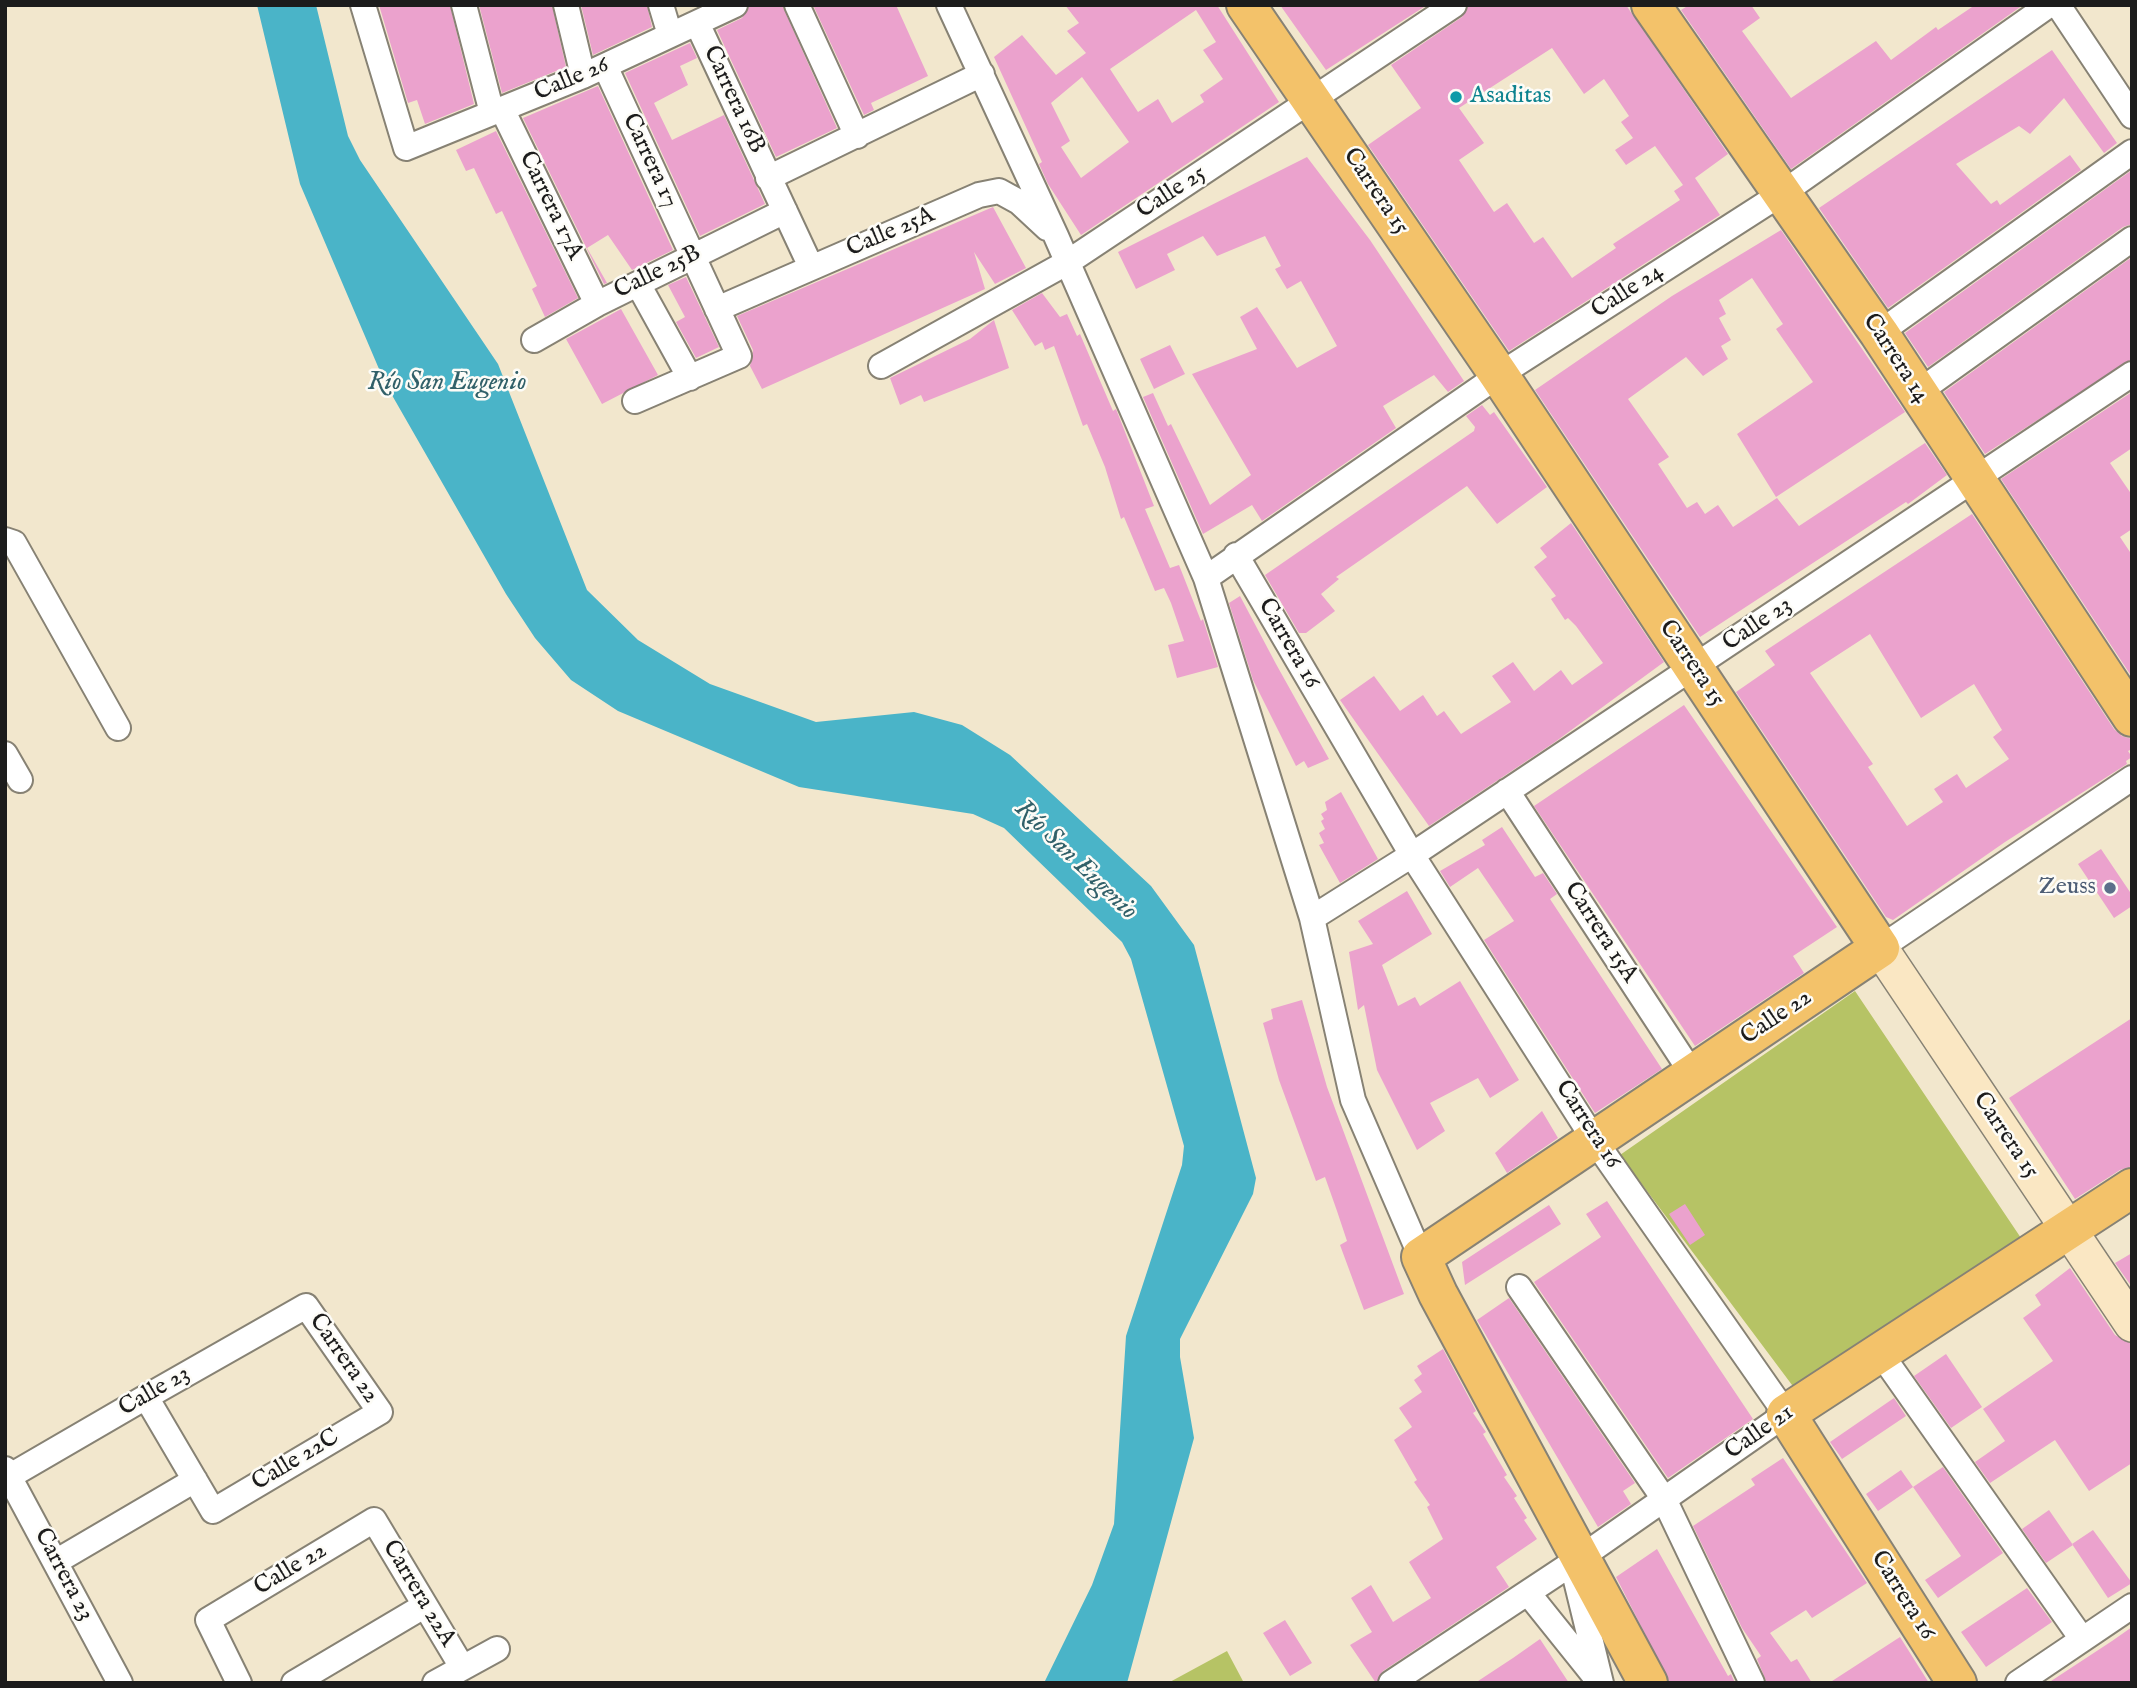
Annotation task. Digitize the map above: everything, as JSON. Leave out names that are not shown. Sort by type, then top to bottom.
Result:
[{"type":"main road","name":"Carrera 15","points":[[1246,5],[1499,375],[2132,1324]]},
{"type":"main road","name":"Carrera 14","points":[[1651,5],[1784,192],[2132,717]]},
{"type":"main road","name":"Calle 22","points":[[1421,1257],[1880,948]]},
{"type":"main road","name":"Calle 21","points":[[1786,1414],[2132,1188]]},
{"type":"main road","points":[[1421,1257],[1576,1561],[1648,1683]]},
{"type":"main road","name":"Carrera 16","points":[[1786,1414],[1957,1683]]},
{"type":"street","name":"Calle 26","points":[[363,5],[406,148],[594,71],[735,5]]},
{"type":"street","name":"Carrera 17A","points":[[464,5],[497,111],[597,304]]},
{"type":"street","name":"Carrera 17","points":[[566,5],[594,71],[692,256],[739,356],[690,378]]},
{"type":"street","points":[[661,5],[670,35]]},
{"type":"street","points":[[797,5],[857,136]]},
{"type":"street","points":[[949,5],[1068,262],[1206,578],[1312,918],[1353,1100],[1421,1257]]},
{"type":"street","name":"Calle 25","points":[[881,366],[1068,262],[1454,5]]},
{"type":"street","name":"Calle 24","points":[[1206,578],[1499,375],[1784,192],[2049,5]]},
{"type":"street","points":[[2058,5],[2132,116]]},
{"type":"street","name":"Carrera 16B","points":[[697,23],[768,178]]},
{"type":"street","points":[[811,267],[768,178],[982,74]]},
{"type":"street","points":[[1879,333],[2132,152]]},
{"type":"street","name":"Calle 25A","points":[[717,309],[979,195],[999,191],[1018,202],[1056,236]]},
{"type":"street","name":"Calle 25B","points":[[534,340],[597,304],[785,211]]},
{"type":"street","points":[[1917,393],[2132,239]]},
{"type":"street","points":[[635,401],[690,378],[638,284]]},
{"type":"street","name":"Calle 23","points":[[1312,918],[1412,855],[2132,374]]},
{"type":"street","points":[[5,540],[14,543],[118,728]]},
{"type":"street","name":"Carrera 16","points":[[1236,555],[1412,855],[1595,1141],[1786,1414]]},
{"type":"street","points":[[5,754],[20,780]]},
{"type":"street","name":"Calle 22","points":[[1880,948],[2132,778]]},
{"type":"street","name":"Carrera 15A","points":[[1507,791],[1693,1075]]},
{"type":"street","points":[[1519,1287],[1664,1499],[1752,1683]]},
{"type":"street","name":"Calle 23","points":[[7,1475],[306,1306]]},
{"type":"street","name":"Carrera 22","points":[[306,1306],[380,1412]]},
{"type":"street","points":[[1881,1354],[2082,1639]]},
{"type":"street","points":[[57,1561],[195,1480],[146,1398]]},
{"type":"street","name":"Calle 22C","points":[[195,1480],[213,1511],[380,1412]]},
{"type":"street","name":"Calle 21","points":[[1391,1683],[1576,1561],[1786,1414]]},
{"type":"street","name":"Carrera 23","points":[[7,1475],[57,1561],[120,1683]]},
{"type":"street","name":"Calle 22","points":[[239,1683],[208,1620],[373,1520]]},
{"type":"street","name":"Carrera 22A","points":[[373,1520],[462,1667]]},
{"type":"street","points":[[1576,1561],[1601,1683]]},
{"type":"street","points":[[1528,1593],[1601,1683]]},
{"type":"street","points":[[294,1683],[424,1606]]},
{"type":"street","points":[[2018,1683],[2132,1606]]},
{"type":"street","points":[[435,1683],[497,1649]]},
{"type":"green space","points":[[1855,991],[2021,1238],[1798,1393],[1620,1155]]},
{"type":"green space","points":[[1227,1651],[1244,1683],[1168,1683]]},
{"type":"water","name":"Río San Eugenio","points":[[257,5],[316,5],[348,136],[360,160],[498,364],[587,590],[638,640],[710,684],[816,722],[914,712],[962,725],[1010,755],[1151,886],[1194,945],[1256,1178],[1253,1194],[1180,1339],[1180,1357],[1194,1438],[1127,1683],[1044,1683],[1092,1585],[1114,1524],[1126,1336],[1182,1165],[1184,1146],[1131,959],[1122,942],[1004,828],[973,814],[799,787],[618,711],[571,680],[535,638],[506,594],[385,383],[300,184]]},
{"type":"building","points":[[379,5],[450,5],[474,104],[425,124],[417,100],[408,103]]},
{"type":"building","points":[[479,5],[552,5],[566,67],[502,93]]},
{"type":"building","points":[[581,5],[647,5],[652,27],[593,55]]},
{"type":"building","points":[[750,5],[782,5],[837,128],[776,157],[717,30],[742,18]]},
{"type":"building","points":[[813,5],[896,5],[928,76],[871,103],[874,110],[864,115]]},
{"type":"building","points":[[1065,5],[1217,5],[1279,102],[1081,235],[1048,184],[1039,164],[1042,162],[994,57],[1022,35],[1056,75],[1086,53],[1067,31],[1079,23]],"holes":[[[1196,10],[1216,42],[1203,50],[1223,79],[1200,95],[1204,102],[1172,123],[1158,99],[1138,112],[1110,69]],[[1082,77],[1129,142],[1081,178],[1061,147],[1070,141],[1051,103]]]},
{"type":"building","points":[[1280,5],[1427,5],[1326,70]]},
{"type":"building","points":[[1469,5],[1626,5],[1728,154],[1695,178],[1720,215],[1509,351],[1368,145],[1421,108],[1391,65],[1462,17]],"holes":[[[1552,48],[1584,94],[1604,79],[1629,116],[1621,122],[1633,138],[1615,150],[1626,165],[1655,146],[1683,185],[1674,191],[1680,200],[1613,244],[1616,248],[1572,278],[1543,237],[1534,243],[1507,203],[1494,212],[1459,160],[1484,143],[1459,108]]]},
{"type":"building","points":[[1689,5],[1751,5],[1760,18],[1742,31],[1791,98],[1876,41],[1891,60],[1936,27],[1938,30],[1975,5],[2023,5],[1791,169],[1681,10]]},
{"type":"building","points":[[690,43],[697,58],[680,66],[688,85],[654,103],[672,140],[724,115],[765,204],[700,236],[625,73]]},
{"type":"building","points":[[2052,50],[2117,143],[2104,153],[2064,98],[2030,134],[2019,126],[1956,164],[1991,204],[1997,200],[2000,205],[2070,155],[2081,170],[1888,308],[1819,208]]},
{"type":"building","points":[[598,86],[673,250],[632,270],[608,235],[587,248],[607,283],[604,284],[523,118]]},
{"type":"building","points":[[496,131],[578,298],[545,317],[532,289],[537,286],[502,211],[496,214],[474,168],[466,171],[456,150]]},
{"type":"building","points":[[1307,157],[1370,240],[1464,381],[1448,392],[1434,375],[1383,406],[1396,428],[1262,521],[1252,505],[1203,534],[1143,397],[1153,393],[1210,505],[1251,475],[1192,374],[1257,349],[1240,317],[1257,307],[1297,368],[1337,346],[1301,281],[1287,289],[1275,269],[1281,266],[1265,236],[1217,256],[1203,236],[1167,254],[1175,270],[1136,289],[1118,252]]},
{"type":"building","points":[[2132,170],[2132,224],[2123,227],[1928,367],[1905,333]]},
{"type":"building","points":[[993,207],[1026,268],[995,284],[974,252],[985,289],[762,389],[750,366],[753,350],[737,316]]},
{"type":"building","points":[[1781,230],[1905,412],[1776,497],[1737,434],[1813,382],[1776,329],[1783,324],[1752,278],[1719,300],[1726,314],[1719,318],[1731,340],[1721,346],[1728,359],[1703,376],[1686,357],[1628,399],[1669,457],[1658,464],[1687,508],[1697,502],[1705,514],[1718,505],[1733,527],[1777,498],[1799,526],[1925,443],[1947,475],[1908,504],[1906,502],[1700,637],[1535,390],[1672,296]]},
{"type":"building","points":[[2132,257],[2132,359],[1985,454],[1944,392]]},
{"type":"building","points":[[686,277],[719,347],[696,358],[676,322],[685,317],[668,285]]},
{"type":"building","points":[[1042,293],[1060,317],[1067,314],[1077,336],[1080,334],[1113,411],[1116,409],[1154,506],[1145,509],[1170,568],[1179,565],[1201,621],[1203,619],[1218,667],[1177,678],[1168,645],[1184,641],[1171,603],[1164,588],[1155,591],[1124,517],[1121,519],[1105,467],[1087,424],[1083,426],[1054,346],[1045,350],[1042,342],[1035,346],[1012,310]]},
{"type":"building","points":[[621,309],[658,375],[602,404],[566,339]]},
{"type":"building","points":[[994,320],[1009,368],[924,402],[921,395],[900,405],[890,378],[970,339]]},
{"type":"building","points":[[1170,345],[1185,374],[1154,389],[1140,359]]},
{"type":"building","points":[[2132,392],[2132,448],[2110,463],[2132,495],[2132,529],[2120,537],[2132,555],[2132,677],[2001,479]]},
{"type":"building","points":[[1482,405],[1490,415],[1494,412],[1547,487],[1497,524],[1467,486],[1336,577],[1339,579],[1321,594],[1335,611],[1306,633],[1299,633],[1265,575],[1474,431],[1475,427],[1466,416]]},
{"type":"building","points":[[1972,514],[2114,729],[2122,736],[2132,739],[2132,749],[2128,751],[2132,757],[2126,761],[2127,764],[2005,842],[1893,920],[1886,917],[1736,692],[1775,665],[1765,651]],"holes":[[[1870,634],[1921,718],[1974,684],[2002,730],[1993,737],[2009,759],[1966,788],[1957,774],[1934,789],[1943,802],[1907,826],[1868,767],[1873,764],[1810,673]]]},
{"type":"building","points":[[1571,523],[1664,662],[1555,742],[1429,826],[1340,700],[1374,676],[1400,711],[1423,695],[1437,716],[1444,711],[1461,734],[1511,702],[1492,676],[1513,662],[1534,691],[1561,670],[1572,685],[1603,663],[1576,626],[1568,618],[1565,620],[1551,599],[1556,596],[1534,567],[1547,557],[1540,548]]},
{"type":"building","points":[[1240,596],[1329,759],[1308,768],[1304,761],[1296,766],[1253,680],[1229,603]]},
{"type":"building","points":[[1684,705],[1837,927],[1793,956],[1804,973],[1695,1046],[1534,806]]},
{"type":"building","points":[[1341,792],[1378,859],[1340,883],[1319,845],[1324,843],[1319,833],[1325,829],[1321,814],[1327,810],[1325,802]]},
{"type":"building","points":[[1502,827],[1535,877],[1543,873],[1557,894],[1550,899],[1662,1069],[1595,1113],[1484,940],[1514,921],[1478,868],[1450,887],[1440,871],[1485,845],[1482,840]]},
{"type":"building","name":"Zeuss","points":[[2101,849],[2132,895],[2132,906],[2114,918],[2078,864]]},
{"type":"building","points":[[1407,891],[1432,934],[1382,965],[1398,1006],[1415,997],[1420,1006],[1460,981],[1519,1080],[1490,1098],[1478,1078],[1430,1103],[1445,1131],[1417,1150],[1377,1070],[1364,1005],[1358,1010],[1349,952],[1373,944],[1358,921]]},
{"type":"building","points":[[1302,1000],[1327,1087],[1404,1294],[1364,1310],[1340,1245],[1347,1241],[1337,1211],[1325,1177],[1316,1181],[1279,1080],[1263,1023],[1273,1019],[1271,1009]]},
{"type":"building","points":[[2132,1018],[2132,1166],[2120,1170],[2075,1199],[2009,1098]]},
{"type":"building","points":[[1542,1111],[1558,1138],[1507,1173],[1495,1153]]},
{"type":"building","points":[[1607,1201],[1753,1419],[1668,1478],[1534,1282],[1601,1237],[1586,1214]]},
{"type":"building","points":[[1685,1204],[1705,1235],[1690,1245],[1669,1214]]},
{"type":"building","points":[[1549,1205],[1561,1224],[1465,1285],[1462,1262]]},
{"type":"building","points":[[2132,1253],[2132,1287],[2115,1263]]},
{"type":"building","points":[[2070,1268],[2115,1335],[2132,1344],[2132,1463],[2089,1491],[2055,1440],[1990,1483],[1975,1462],[2005,1441],[1983,1409],[2053,1361],[2023,1318],[2041,1305],[2035,1295]]},
{"type":"building","points":[[1509,1298],[1635,1483],[1623,1491],[1631,1504],[1598,1527],[1477,1320]]},
{"type":"building","points":[[1443,1349],[1476,1411],[1473,1413],[1486,1432],[1483,1434],[1507,1475],[1504,1477],[1517,1496],[1514,1498],[1527,1518],[1524,1520],[1537,1539],[1496,1567],[1509,1587],[1383,1671],[1376,1683],[1350,1645],[1372,1632],[1351,1598],[1371,1585],[1393,1622],[1431,1598],[1409,1562],[1443,1539],[1427,1507],[1430,1505],[1414,1482],[1417,1480],[1394,1440],[1412,1427],[1399,1408],[1422,1392],[1414,1380],[1422,1374],[1417,1366]]},
{"type":"building","points":[[1946,1354],[1982,1407],[1951,1428],[1914,1376]]},
{"type":"building","points":[[1894,1398],[1906,1416],[1842,1459],[1830,1442]]},
{"type":"building","points":[[1783,1458],[1867,1583],[1812,1618],[1806,1610],[1770,1633],[1791,1662],[1797,1659],[1812,1683],[1767,1683],[1757,1659],[1761,1656],[1742,1628],[1693,1526],[1755,1485],[1751,1479]]},
{"type":"building","points":[[1943,1467],[2003,1553],[1938,1598],[1925,1580],[1961,1556],[1913,1487]]},
{"type":"building","points":[[1901,1470],[1913,1487],[1878,1511],[1866,1494]]},
{"type":"building","points":[[2049,1510],[2073,1545],[2046,1563],[2022,1529]]},
{"type":"building","points":[[2093,1530],[2132,1583],[2108,1598],[2072,1544]]},
{"type":"building","points":[[1657,1549],[1728,1676],[1731,1674],[1735,1683],[1670,1683],[1616,1577]]},
{"type":"building","points":[[2027,1588],[2052,1622],[1986,1667],[1961,1632]]},
{"type":"building","points":[[1285,1620],[1312,1663],[1290,1676],[1263,1633]]},
{"type":"building","points":[[2132,1627],[2132,1683],[2048,1683],[2112,1641]]},
{"type":"building","points":[[1900,1637],[1929,1683],[1829,1683]]},
{"type":"building","points":[[1540,1639],[1569,1683],[1475,1683],[1513,1658]]},
{"type":"place","name":"Asaditas","points":[[1456,97]]},
{"type":"place","name":"Zeuss","points":[[2110,888]]}]
